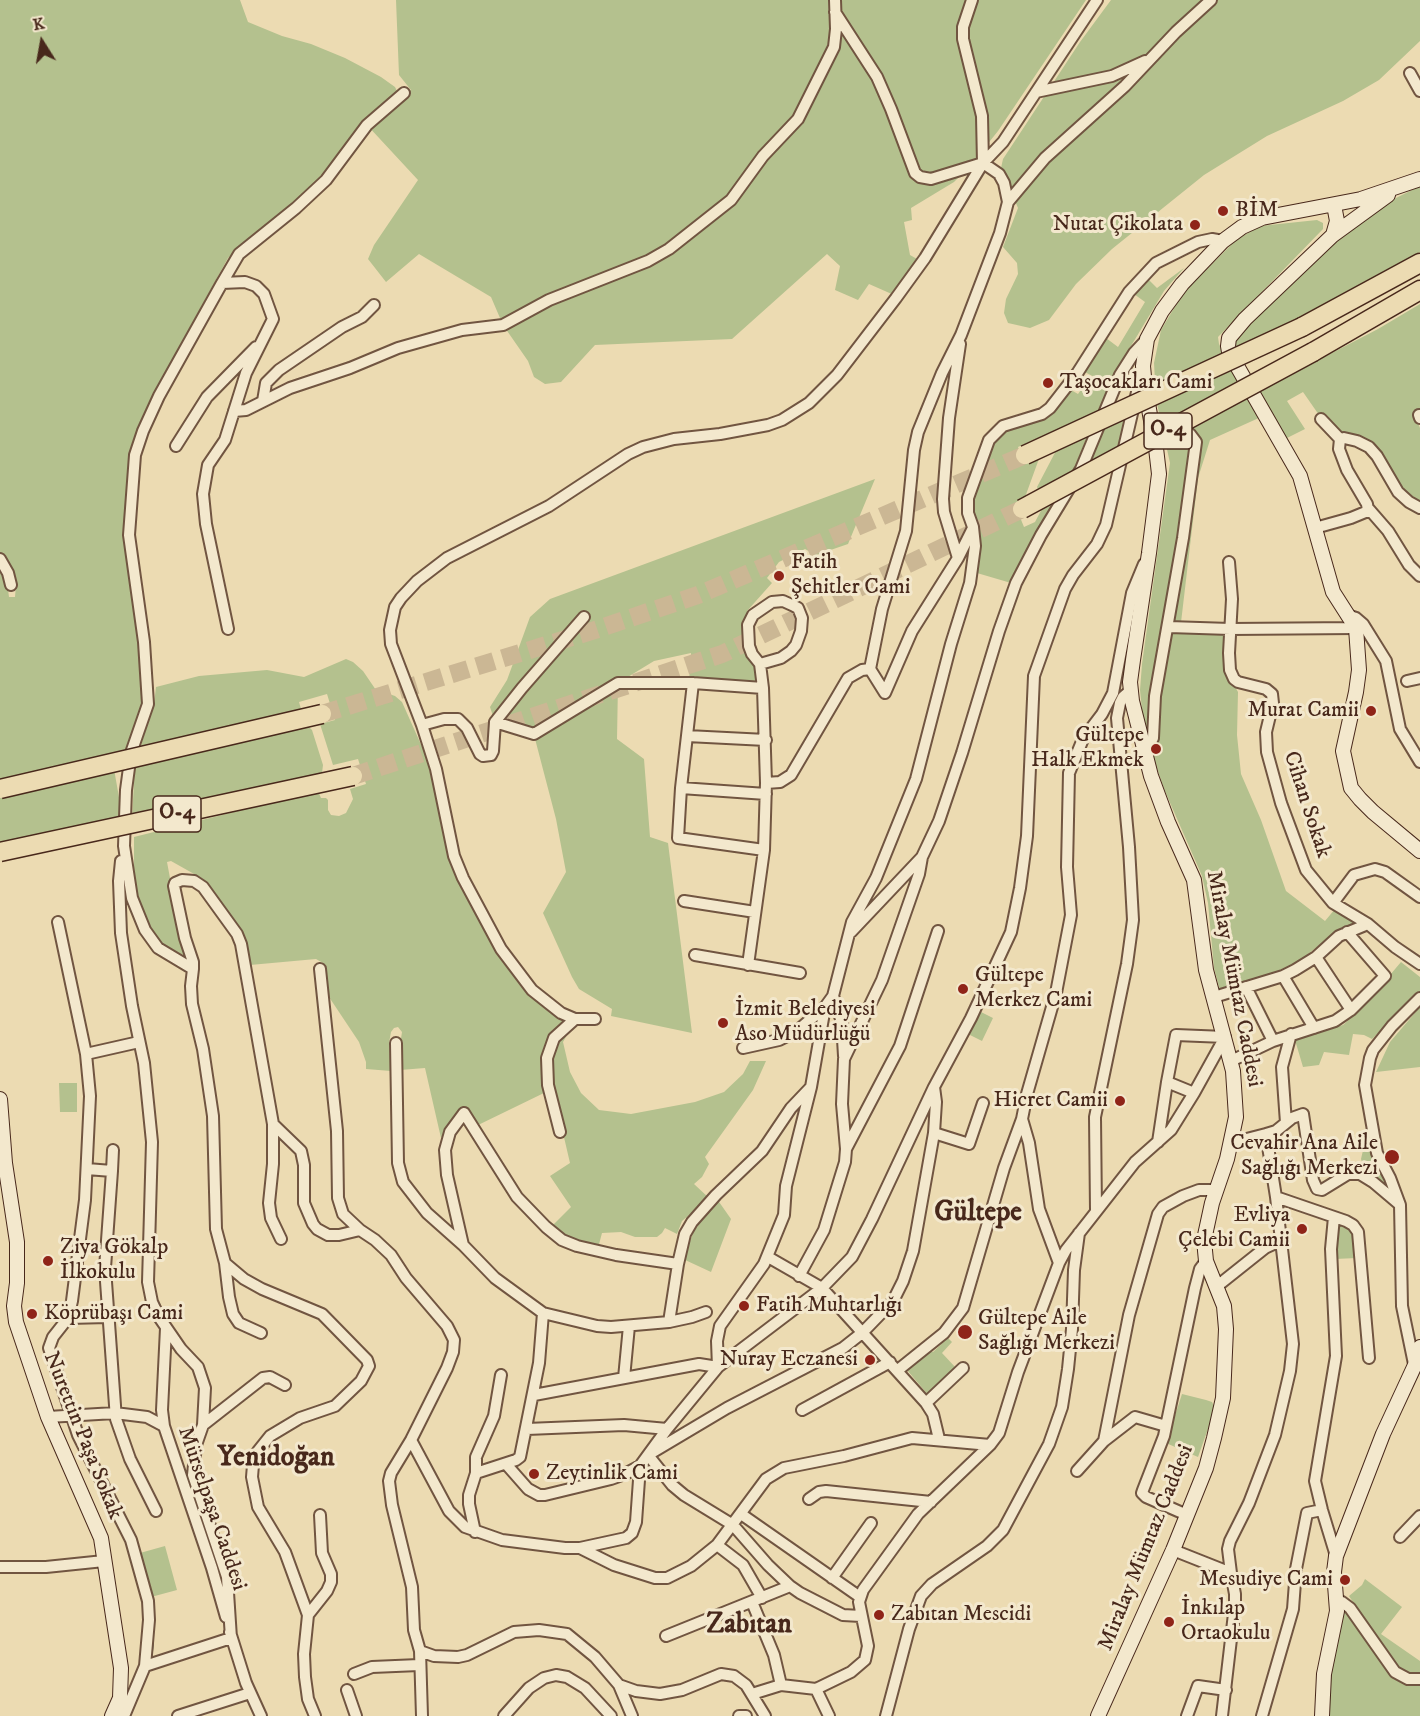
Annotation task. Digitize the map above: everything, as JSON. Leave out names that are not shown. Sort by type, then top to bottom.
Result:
[{"type":"highway","name":"O-4","points":[[1025,455],[1302,327],[1420,263]]},
{"type":"highway","name":"O-4","points":[[1022,509],[1313,352],[1420,290]]},
{"type":"highway","points":[[0,789],[322,714]]},
{"type":"highway","name":"O-4","points":[[0,852],[354,776]]},
{"type":"main road","points":[[1147,339],[1170,298],[1223,242],[1256,220],[1379,194],[1420,179]]},
{"type":"main road","points":[[1399,187],[1334,235],[1245,319],[1233,332],[1228,342],[1229,352],[1297,470],[1305,490],[1333,592],[1356,628],[1359,670],[1343,752],[1352,788],[1373,812],[1420,851]]},
{"type":"main road","points":[[1334,205],[1337,220],[1334,235]]},
{"type":"main road","name":"Miralay Mümtaz Caddesi","points":[[1098,1716],[1173,1550],[1206,1468],[1223,1398],[1226,1329],[1224,1306],[1206,1261],[1204,1240],[1215,1190],[1231,1143],[1237,1108],[1231,1061],[1203,955],[1194,880],[1162,807],[1134,716],[1131,690],[1133,660],[1159,474],[1155,440],[1144,387],[1143,366],[1147,339]]},
{"type":"main road","name":"Nurettin Paşa Sokak","points":[[0,1099],[5,1163],[17,1242],[14,1315],[48,1417],[101,1538],[121,1668],[120,1698],[112,1716]]},
{"type":"main road","points":[[1322,1716],[1324,1674],[1335,1618],[1336,1557],[1383,1434],[1420,1347]]},
{"type":"street","points":[[234,411],[246,410],[290,388],[409,345],[468,328],[503,325],[549,300],[648,261],[669,249],[731,200],[763,156],[798,119],[834,47],[835,0]]},
{"type":"street","points":[[972,0],[963,27],[963,39],[982,116],[983,163]]},
{"type":"street","points":[[595,1019],[576,1019],[561,1013],[542,1000],[520,976],[501,949],[463,878],[454,856],[436,769],[422,725],[393,653],[390,630],[395,607],[417,581],[447,558],[549,506],[628,454],[643,447],[674,439],[720,434],[768,425],[782,420],[809,403],[837,375],[925,258],[983,163],[1003,142],[1097,0]]},
{"type":"street","points":[[973,527],[958,558],[912,631],[885,693],[870,669],[882,609],[906,531],[914,450],[918,432],[942,373],[962,334],[1000,233],[1008,202],[1045,158],[1125,86],[1176,32],[1211,0]]},
{"type":"street","points":[[835,12],[877,77],[913,167],[920,177],[925,179],[938,177],[983,163]]},
{"type":"street","points":[[1036,93],[1112,76],[1154,56]]},
{"type":"street","points":[[1410,74],[1420,91]]},
{"type":"street","points":[[145,1666],[231,1638],[227,1577],[193,1475],[196,1445],[203,1425],[206,1395],[200,1371],[166,1328],[152,1302],[148,1282],[152,1142],[146,1073],[121,933],[119,881],[131,753],[148,704],[144,642],[129,535],[132,469],[138,442],[159,396],[239,254],[318,187],[367,125],[404,93]]},
{"type":"street","points":[[983,163],[999,174],[1004,183],[1008,202]]},
{"type":"street","points":[[1379,194],[1420,171]]},
{"type":"street","points":[[743,1048],[788,1036],[805,1025],[825,1007],[833,996],[852,922],[876,878],[916,779],[951,644],[970,583],[975,546],[973,527],[968,513],[968,498],[989,440],[1003,426],[1042,414],[1050,408],[1083,364],[1129,292],[1156,263],[1198,242],[1212,239],[1223,242]]},
{"type":"street","points":[[222,283],[245,282],[256,286],[264,294],[273,319],[246,373],[225,440],[205,473],[203,494],[206,524],[228,629]]},
{"type":"street","points":[[263,401],[266,383],[279,370],[342,327],[362,317],[374,305]]},
{"type":"street","points":[[958,558],[942,499],[948,418],[962,334]]},
{"type":"street","points":[[844,1059],[882,980],[919,874],[922,857],[939,821],[962,753],[1016,583],[1041,535],[1081,469],[1120,375],[1147,339]]},
{"type":"street","points":[[176,446],[207,398],[262,342]]},
{"type":"street","points":[[506,1464],[528,1489],[545,1495],[611,1479],[640,1466],[718,1367],[822,1288],[844,1266],[859,1244],[1011,932],[1019,897],[1027,836],[1034,676],[1065,589],[1097,544],[1106,525],[1143,366]]},
{"type":"street","points":[[1321,419],[1341,439]]},
{"type":"street","points":[[1143,751],[1148,748],[1153,738],[1155,696],[1169,627],[1196,442],[1190,434],[1155,440]]},
{"type":"street","points":[[1341,439],[1349,438],[1369,447],[1402,497],[1420,508]]},
{"type":"street","points":[[1341,439],[1339,444],[1341,455],[1368,508],[1388,531],[1408,565],[1420,576]]},
{"type":"street","points":[[1314,528],[1351,518],[1368,511],[1368,508]]},
{"type":"street","points":[[802,1410],[894,1366],[944,1333],[963,1308],[1004,1168],[1022,1119],[1056,993],[1071,915],[1067,867],[1069,773],[1083,739],[1102,714],[1113,693],[1132,593],[1149,553]]},
{"type":"street","points":[[0,559],[11,585]]},
{"type":"street","name":"Cihan Sokak","points":[[1229,562],[1232,585],[1229,664],[1232,675],[1242,684],[1266,689],[1272,694],[1273,703],[1266,732],[1272,774],[1306,870],[1333,903],[1368,924],[1420,964]]},
{"type":"street","points":[[748,965],[764,850],[766,740],[760,664],[749,646],[748,632],[750,619],[758,610],[772,603],[783,601],[798,608],[802,618],[801,631],[796,645],[781,658],[760,664]]},
{"type":"street","points":[[1347,615],[1363,624],[1386,661],[1400,729],[1420,762]]},
{"type":"street","points":[[422,725],[444,719],[458,719],[467,728],[480,754],[487,757],[493,751],[495,722],[584,617]]},
{"type":"street","points":[[1169,627],[1356,628]]},
{"type":"street","points":[[681,788],[766,789],[780,782],[791,775],[848,678],[862,670],[870,669]]},
{"type":"street","points":[[1407,681],[1420,678]]},
{"type":"street","points":[[495,722],[534,734],[618,683],[693,683],[763,687]]},
{"type":"street","points":[[693,683],[681,788],[678,838],[764,850]]},
{"type":"street","points":[[1096,1211],[1095,1117],[1127,964],[1133,920],[1117,718],[1120,703],[1131,690]]},
{"type":"street","points":[[687,736],[766,740]]},
{"type":"street","points":[[124,846],[132,898],[145,930],[158,948],[193,969]]},
{"type":"street","points":[[848,936],[922,857]]},
{"type":"street","points":[[1333,903],[1354,875],[1375,869],[1385,872],[1420,897]]},
{"type":"street","points":[[261,1333],[239,1323],[233,1314],[225,1263],[216,1229],[213,1116],[203,1049],[192,1004],[191,986],[194,962],[185,938],[174,886],[182,880],[194,881],[203,887],[240,940],[273,1124],[273,1164],[269,1203],[271,1218],[281,1239]]},
{"type":"street","points":[[684,901],[755,912]]},
{"type":"street","points":[[58,922],[86,1054],[90,1096],[87,1169],[76,1269],[68,1318],[53,1338],[49,1348],[71,1415],[91,1463],[131,1540],[149,1606],[145,1666],[124,1716]]},
{"type":"street","points":[[1214,997],[1283,976],[1316,957],[1339,936],[1368,924]]},
{"type":"street","points":[[846,1149],[900,1046],[938,931]]},
{"type":"street","points":[[1231,1061],[1291,1034],[1335,1021],[1351,1010],[1385,976],[1347,932]]},
{"type":"street","points":[[695,955],[800,973]]},
{"type":"street","points":[[1316,957],[1351,1010]]},
{"type":"street","points":[[320,969],[337,1131],[338,1198],[343,1214],[391,1255],[406,1278],[447,1326],[454,1340],[453,1352],[447,1368],[389,1481],[392,1505],[412,1594],[414,1630],[420,1651],[422,1716]]},
{"type":"street","points":[[1283,976],[1314,1028]]},
{"type":"street","points":[[1246,987],[1273,1041]]},
{"type":"street","points":[[799,1276],[824,1230],[845,1162],[842,1022],[833,996]]},
{"type":"street","points":[[1414,1365],[1402,1306],[1400,1205],[1377,1153],[1365,1085],[1373,1050],[1392,1026],[1420,998]]},
{"type":"street","points":[[718,1367],[717,1341],[720,1326],[768,1257],[785,1211],[786,1186],[811,1087],[825,1007]]},
{"type":"street","points":[[560,1132],[549,1093],[547,1058],[554,1038],[576,1019]]},
{"type":"street","points":[[1286,1123],[1282,1067],[1291,1034]]},
{"type":"street","points":[[752,1694],[781,1685],[816,1689],[851,1672],[865,1660],[868,1646],[861,1617],[860,1597],[913,1520],[990,1445],[1002,1426],[1018,1372],[1066,1250],[1141,1155],[1158,1142],[1171,1130],[1225,1037],[1176,1035],[1158,1142]]},
{"type":"street","points":[[86,1054],[139,1042]]},
{"type":"street","points":[[396,1043],[399,1173],[408,1190],[427,1213],[495,1278],[543,1313],[597,1326],[669,1322],[706,1311]]},
{"type":"street","points":[[1167,1082],[1194,1093]]},
{"type":"street","points":[[669,1322],[678,1264],[685,1234],[692,1222],[716,1195],[762,1151],[791,1108],[811,1087]]},
{"type":"street","points":[[648,1455],[727,1408],[828,1356],[862,1333],[893,1301],[910,1263],[934,1133],[936,1102],[934,1088]]},
{"type":"street","points":[[934,1133],[969,1144],[983,1103]]},
{"type":"street","points":[[463,1245],[447,1175],[445,1150],[450,1132],[464,1113],[517,1197],[562,1240],[616,1255],[678,1264]]},
{"type":"street","points":[[1231,1143],[1276,1131],[1302,1114],[1313,1180],[1317,1189],[1322,1190],[1348,1174],[1360,1174],[1374,1182],[1400,1205]]},
{"type":"street","points":[[1022,1119],[1029,1143],[1039,1209],[1059,1263]]},
{"type":"street","points":[[273,1124],[301,1151],[304,1203],[313,1224],[322,1233],[333,1235],[360,1230]]},
{"type":"street","points":[[1222,1716],[1235,1594],[1228,1549],[1249,1503],[1275,1435],[1290,1371],[1292,1335],[1276,1197],[1266,1134]]},
{"type":"street","points":[[113,1150],[105,1254],[115,1413],[117,1428],[156,1511]]},
{"type":"street","points":[[87,1169],[112,1172]]},
{"type":"street","points":[[1104,1441],[1129,1315],[1158,1214],[1163,1208],[1183,1196],[1199,1190],[1215,1190]]},
{"type":"street","points":[[1276,1197],[1353,1225],[1359,1237],[1369,1359]]},
{"type":"street","points":[[1334,1217],[1331,1249],[1336,1356],[1315,1481],[1336,1557]]},
{"type":"street","points":[[886,1716],[909,1629],[921,1596],[932,1584],[998,1536],[1010,1520],[1049,1444],[1062,1407],[1068,1369],[1074,1270],[1079,1232]]},
{"type":"street","points":[[1216,1287],[1265,1248],[1280,1241]]},
{"type":"street","points":[[768,1257],[822,1288],[926,1403],[933,1414],[939,1439]]},
{"type":"street","points":[[1187,1515],[1146,1497],[1142,1493],[1160,1448],[1194,1287],[1200,1269],[1206,1261]]},
{"type":"street","points":[[225,1263],[244,1279],[262,1289],[322,1314],[367,1360],[369,1366],[361,1381],[335,1406],[300,1418],[276,1431],[264,1441],[254,1459],[252,1477],[258,1507],[285,1552],[308,1615],[304,1654],[305,1677],[308,1699],[315,1716]]},
{"type":"street","points":[[476,1473],[520,1457],[534,1395],[541,1348],[543,1313]]},
{"type":"street","points":[[68,1318],[108,1317]]},
{"type":"street","points":[[624,1378],[629,1326]]},
{"type":"street","points":[[164,1426],[162,1410],[166,1328]]},
{"type":"street","points":[[534,1395],[699,1365],[718,1367]]},
{"type":"street","points":[[926,1403],[963,1368]]},
{"type":"street","points":[[475,1532],[469,1500],[476,1473],[476,1457],[494,1416],[501,1375]]},
{"type":"street","points":[[203,1425],[263,1378],[270,1377],[285,1385]]},
{"type":"street","name":"Mürselpaşa Caddesi","points":[[48,1417],[115,1413],[147,1417],[164,1426],[212,1568],[231,1638],[250,1693],[261,1716]]},
{"type":"street","points":[[1077,1471],[1104,1441],[1135,1417],[1166,1425]]},
{"type":"street","points":[[527,1429],[612,1425],[667,1429]]},
{"type":"street","points":[[580,1548],[614,1565],[662,1579],[685,1570],[717,1545],[766,1479],[784,1468],[844,1456],[904,1439],[939,1439],[990,1445]]},
{"type":"street","points":[[411,1440],[448,1510],[460,1523],[475,1532],[502,1540],[580,1548],[620,1540],[632,1533],[636,1522],[640,1466]]},
{"type":"street","points":[[648,1455],[672,1485],[684,1495],[733,1525],[790,1586],[843,1615],[861,1617]]},
{"type":"street","points":[[809,1499],[819,1492],[826,1491],[931,1502]]},
{"type":"street","points":[[1262,1716],[1293,1609],[1296,1569],[1307,1513],[1322,1510]]},
{"type":"street","points":[[741,1514],[860,1597]]},
{"type":"street","points":[[308,1615],[327,1591],[331,1582],[331,1575],[322,1553],[320,1515]]},
{"type":"street","points":[[1400,1537],[1420,1516]]},
{"type":"street","points":[[832,1578],[871,1523]]},
{"type":"street","points":[[717,1545],[743,1565],[757,1600],[781,1685]]},
{"type":"street","points":[[1173,1550],[1231,1573]]},
{"type":"street","points":[[0,1567],[46,1567],[104,1561]]},
{"type":"street","points":[[666,1636],[790,1586]]},
{"type":"street","points":[[1336,1602],[1341,1602],[1350,1608],[1395,1672],[1408,1679],[1420,1679]]},
{"type":"street","points":[[420,1651],[434,1656],[458,1657],[467,1655],[514,1632],[539,1630],[560,1632],[583,1645],[619,1685],[632,1716]]},
{"type":"street","points":[[354,1674],[372,1667],[419,1665]]},
{"type":"street","points":[[619,1685],[636,1691],[660,1694],[682,1690],[714,1676],[728,1674],[743,1681],[762,1716]]},
{"type":"street","points":[[504,1716],[529,1688],[544,1678],[556,1675],[567,1677],[585,1688],[610,1716]]},
{"type":"street","points":[[1187,1716],[1198,1686],[1226,1690]]},
{"type":"street","points":[[816,1689],[829,1716]]},
{"type":"street","points":[[347,1690],[356,1716]]},
{"type":"street","points":[[178,1716],[191,1714],[250,1693]]},
{"type":"street","points":[[739,1716],[746,1716]]},
{"type":"green space","points":[[0,0],[240,0],[248,22],[345,58],[381,77],[395,87],[398,93],[404,93],[411,90],[399,75],[396,0],[1086,0],[998,131],[970,166],[954,182],[911,208],[912,220],[904,222],[910,255],[917,259],[894,295],[869,284],[858,300],[835,290],[840,266],[827,254],[732,339],[595,345],[561,382],[545,384],[534,377],[528,361],[503,325],[491,297],[419,254],[386,282],[368,259],[374,245],[418,180],[367,125],[323,176],[228,258],[161,380],[136,437],[130,458],[125,524],[140,643],[143,698],[127,750],[0,780],[0,564],[7,582],[9,597],[15,597],[16,585],[0,554]]},
{"type":"green space","points":[[1111,0],[1420,0],[1420,41],[1379,80],[1343,101],[1267,136],[1204,175],[1112,249],[1076,284],[1049,320],[1030,328],[1008,323],[1004,313],[1006,299],[1018,274],[1017,263],[1003,247],[1018,208],[1001,168],[1003,159],[1080,42]]},
{"type":"green space","points":[[1420,186],[1420,252],[1301,318],[1232,349],[1238,332],[1346,233],[1396,198]]},
{"type":"green space","points":[[1317,220],[1323,223],[1323,229],[1218,337],[1219,344],[1236,377],[1261,417],[1210,440],[1198,478],[1180,631],[1224,634],[1223,666],[1238,692],[1237,735],[1241,774],[1261,820],[1286,891],[1325,921],[1335,909],[1359,923],[1334,933],[1297,963],[1220,991],[1214,968],[1208,903],[1202,876],[1164,789],[1147,739],[1142,710],[1140,690],[1142,664],[1170,463],[1156,399],[1154,363],[1161,330],[1183,293],[1236,240],[1260,226]]},
{"type":"green space","points":[[1184,268],[1164,291],[1119,366],[1098,411],[1018,447],[1022,461],[1040,456],[1024,500],[1015,505],[1024,527],[1035,522],[1044,505],[1061,496],[1011,583],[977,573],[981,543],[971,500],[996,437],[1005,429],[1046,416],[1071,390],[1078,394],[1083,387],[1089,391],[1096,378],[1083,371],[1106,338],[1118,347],[1145,302],[1134,294],[1146,277],[1157,288]]},
{"type":"green space","points":[[1420,304],[1420,415],[1416,418],[1420,428],[1420,502],[1409,499],[1364,440],[1356,435],[1342,432],[1319,415],[1303,392],[1287,401],[1305,429],[1285,439],[1257,392],[1378,329]]},
{"type":"green space","points":[[1125,417],[1118,451],[1088,466],[1103,427]]},
{"type":"green space","points":[[1088,434],[1072,474],[1039,492],[1037,487],[1059,445]]},
{"type":"green space","points":[[875,479],[848,544],[816,555],[805,549],[779,562],[767,578],[772,583],[747,611],[749,660],[754,665],[757,685],[689,681],[691,653],[654,661],[618,683],[617,739],[644,759],[650,837],[668,843],[692,1033],[611,1016],[612,1009],[579,989],[543,913],[566,872],[556,819],[534,735],[495,722],[490,707],[507,680],[530,617],[550,599]]},
{"type":"green space","points":[[346,659],[363,671],[378,693],[383,692],[395,696],[402,702],[427,758],[446,845],[457,874],[501,960],[525,990],[564,1021],[545,1045],[543,1056],[546,1092],[474,1127],[461,1116],[441,1138],[425,1068],[400,1070],[399,1052],[402,1032],[398,1027],[391,1032],[389,1043],[391,1071],[366,1069],[359,1042],[329,997],[323,963],[316,959],[250,965],[246,941],[203,879],[171,861],[167,862],[187,957],[158,942],[149,930],[138,902],[134,869],[134,837],[318,791],[321,798],[328,800],[328,810],[331,815],[339,816],[346,813],[353,799],[350,789],[366,784],[358,759],[333,765],[320,724],[335,720],[327,694],[299,702],[301,709],[140,748],[154,704],[156,687],[199,676],[267,670],[304,677]]},
{"type":"green space","points":[[308,726],[312,730],[323,765],[322,773],[132,818],[135,765]]},
{"type":"green space","points":[[114,769],[121,820],[0,846],[0,797]]},
{"type":"green space","points":[[1401,962],[1420,977],[1420,992],[1372,1039],[1364,1035],[1353,1034],[1349,1055],[1324,1052],[1319,1065],[1303,1067],[1295,1040],[1343,1025],[1363,1007]]},
{"type":"green space","points":[[1420,1007],[1420,1067],[1376,1072],[1390,1042]]},
{"type":"green space","points":[[979,1011],[993,1018],[982,1041],[968,1034]]},
{"type":"green space","points":[[567,1035],[563,1042],[570,1072],[581,1093],[599,1110],[631,1114],[695,1102],[724,1092],[743,1074],[750,1061],[766,1061],[753,1090],[705,1157],[709,1164],[702,1177],[694,1184],[709,1198],[682,1221],[677,1234],[665,1228],[657,1237],[635,1237],[621,1232],[602,1233],[598,1248],[566,1239],[551,1227],[571,1207],[550,1176],[570,1163],[550,1077],[550,1059],[554,1047]]},
{"type":"green space","points":[[59,1083],[77,1083],[77,1112],[60,1112]]},
{"type":"green space","points":[[1364,1146],[1372,1149],[1387,1186],[1383,1186],[1363,1165],[1361,1159]]},
{"type":"green space","points":[[717,1199],[731,1219],[711,1272],[683,1259],[694,1231]]},
{"type":"green space","points":[[1344,1224],[1356,1238],[1357,1258],[1335,1259],[1338,1227]]},
{"type":"green space","points":[[948,1338],[952,1342],[942,1353],[956,1368],[929,1396],[907,1370],[930,1351],[933,1352]]},
{"type":"green space","points":[[1182,1394],[1212,1402],[1214,1406],[1198,1457],[1166,1443]]},
{"type":"green space","points":[[165,1546],[177,1590],[151,1597],[140,1553]]},
{"type":"green space","points":[[1365,1579],[1402,1607],[1381,1634],[1420,1661],[1420,1675],[1407,1674],[1391,1660],[1349,1596],[1362,1585]]},
{"type":"green space","points":[[1343,1611],[1347,1611],[1352,1616],[1392,1676],[1402,1682],[1420,1685],[1420,1716],[1327,1716],[1328,1687]]},
{"type":"waterway","points":[[151,1659],[153,1644]]},
{"type":"tunnel","points":[[322,714],[595,630],[698,595],[1025,455]]},
{"type":"tunnel","points":[[353,776],[722,654],[1022,509]]},
{"type":"place","name":"BİM","points":[[1223,211]]},
{"type":"place","name":"Nutat Çikolata","points":[[1195,225]]},
{"type":"place","name":"Taşocakları Cami","points":[[1048,383]]},
{"type":"place","name":"Fatih Şehitler Cami","points":[[779,576]]},
{"type":"place","name":"Murat Camii","points":[[1371,711]]},
{"type":"place","name":"Gültepe Halk Ekmek","points":[[1156,749]]},
{"type":"place","name":"Gültepe Merkez Cami","points":[[963,989]]},
{"type":"place","name":"İzmit Belediyesi Aso Müdürlüğü","points":[[723,1023]]},
{"type":"place","name":"Hicret Camii","points":[[1120,1101]]},
{"type":"place","name":"Cevahir Ana Aile Sağlığı Merkezi","points":[[1392,1157]]},
{"type":"place","name":"Evliya Çelebi Camii","points":[[1302,1229]]},
{"type":"place","name":"Ziya Gökalp İlkokulu","points":[[48,1261]]},
{"type":"place","name":"Fatih Muhtarlığı","points":[[744,1306]]},
{"type":"place","name":"Köprübaşı Cami","points":[[32,1314]]},
{"type":"place","name":"Gültepe Aile Sağlığı Merkezi","points":[[965,1332]]},
{"type":"place","name":"Nuray Eczanesi","points":[[870,1360]]},
{"type":"place","name":"Zeytinlik Cami","points":[[534,1474]]},
{"type":"place","name":"Mesudiye Cami","points":[[1345,1580]]},
{"type":"place","name":"Zabıtan Mescidi","points":[[879,1615]]},
{"type":"place","name":"İnkılap Ortaokulu","points":[[1169,1622]]},
{"type":"district","name":"Gültepe","points":[[978,1214]]},
{"type":"district","name":"Yenidoğan","points":[[276,1459]]},
{"type":"district","name":"Zabıtan","points":[[749,1626]]}]
